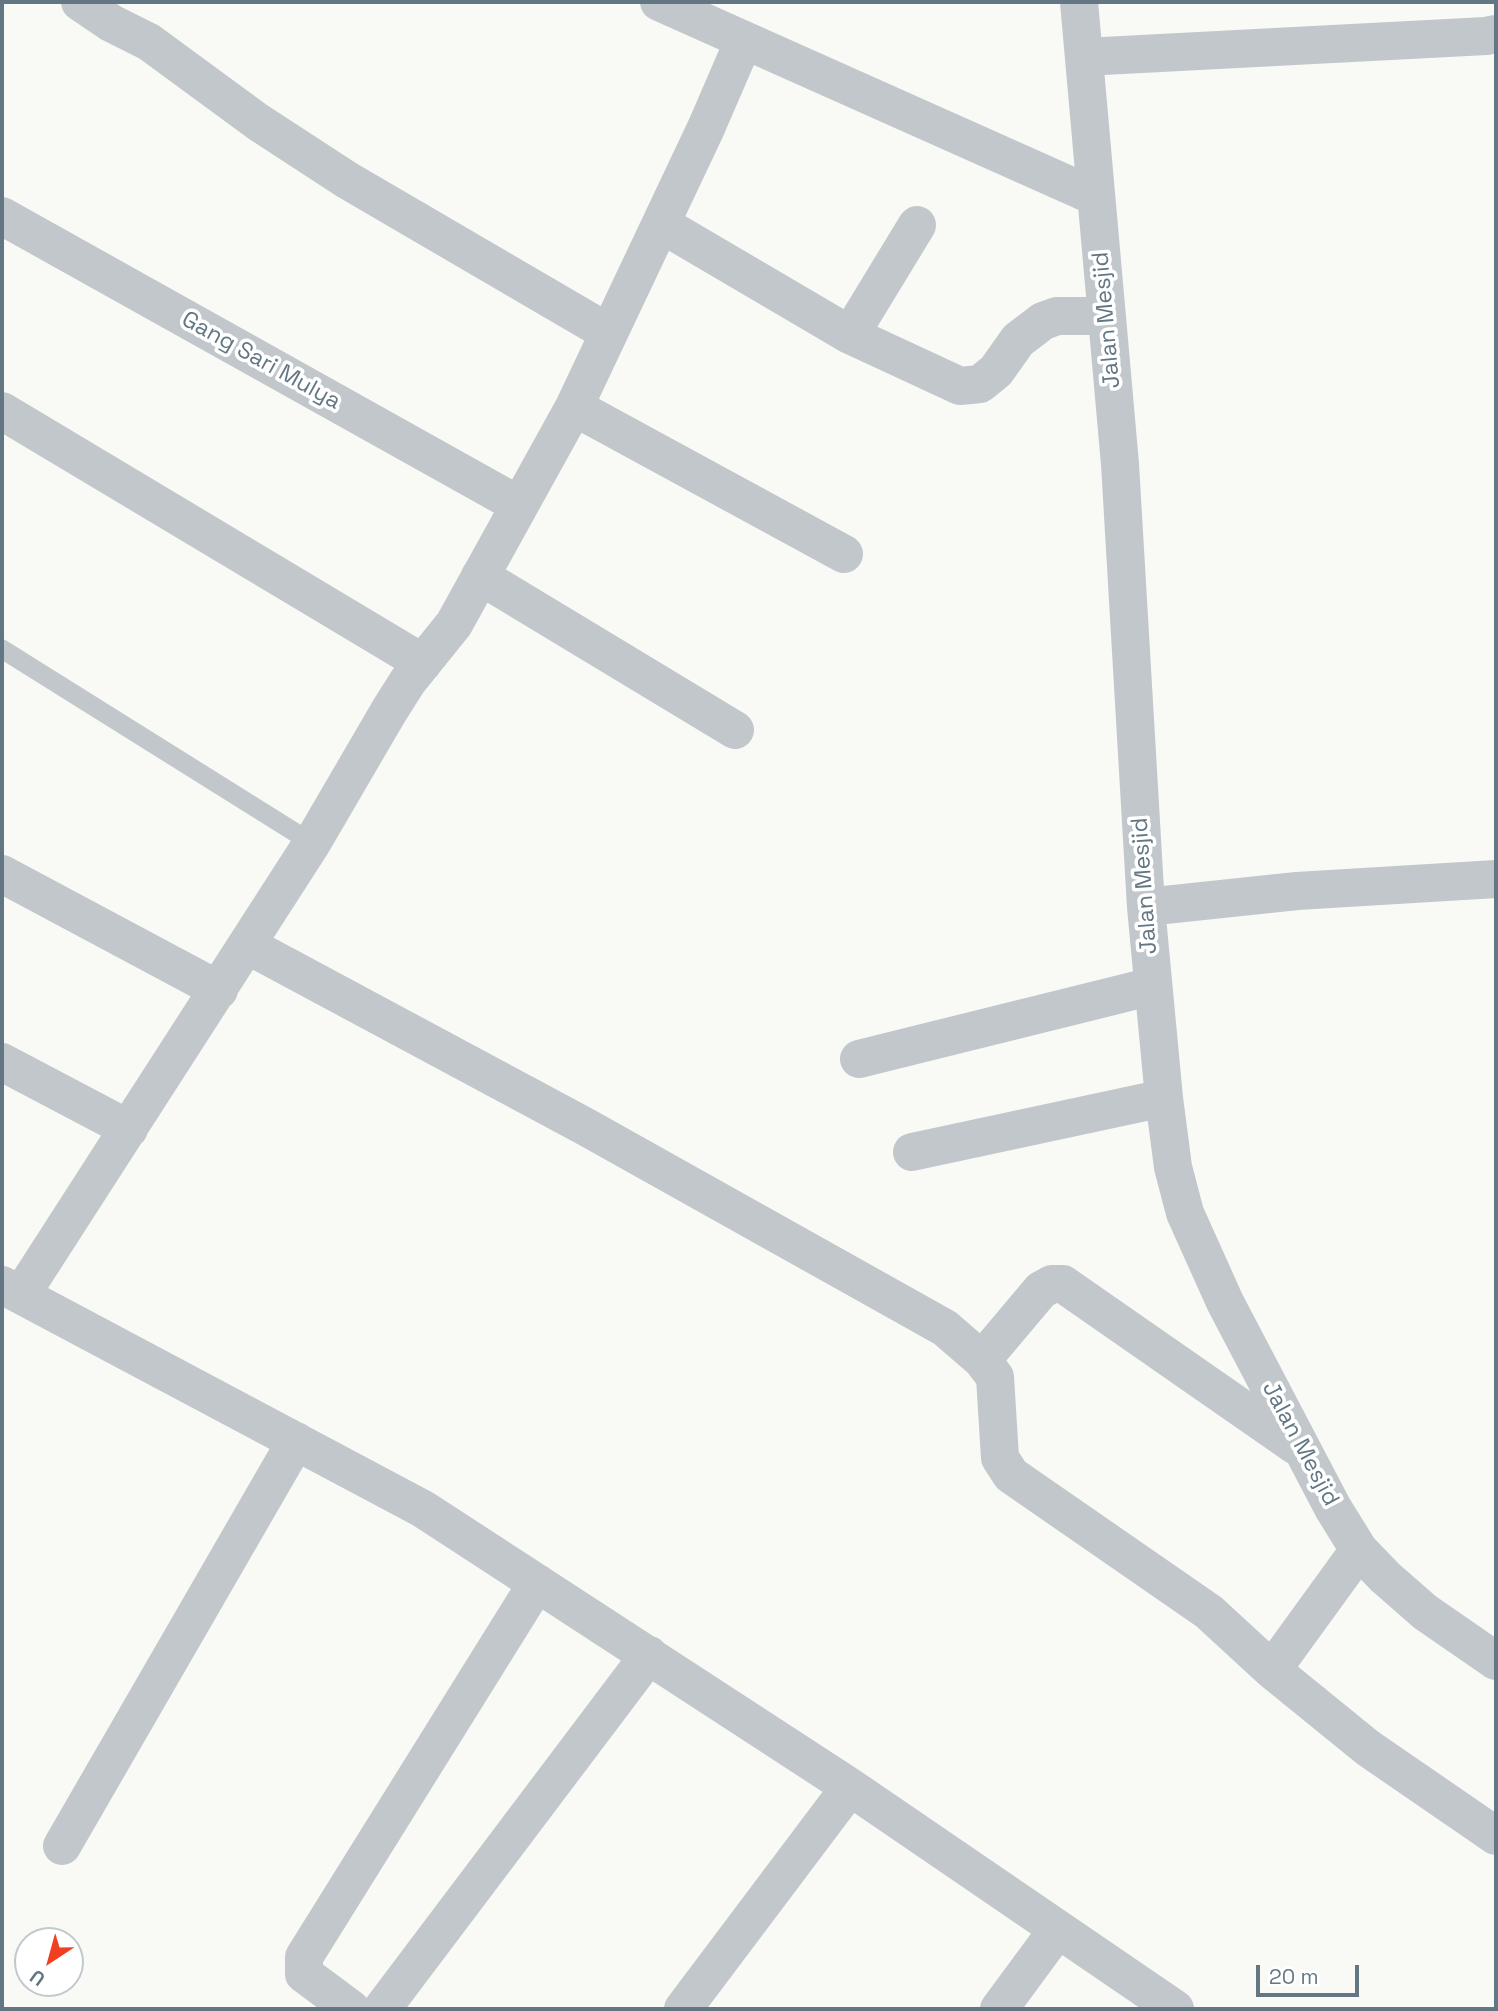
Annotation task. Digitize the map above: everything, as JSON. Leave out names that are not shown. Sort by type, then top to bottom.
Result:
[{"type":"street","points":[[80,2],[111,23],[149,42],[258,122],[347,180],[609,333]]},
{"type":"street","points":[[659,2],[1096,197]]},
{"type":"street","name":"Jalan Mesjid","points":[[1079,2],[1120,464],[1146,907],[1173,1167],[1185,1213],[1225,1302],[1303,1452],[1359,1550],[1425,1612],[1496,1661]]},
{"type":"street","points":[[1084,57],[1496,34]]},
{"type":"street","points":[[744,40],[706,128],[574,407],[454,624],[389,711],[312,843],[129,1129],[11,1290],[423,1509],[850,1787],[1175,2009]]},
{"type":"street","name":"Gang Sari Mulya","points":[[2,216],[519,505]]},
{"type":"street","points":[[661,224],[850,335],[960,386],[980,384],[996,371],[1018,340],[1043,321],[1057,316],[1107,316]]},
{"type":"street","points":[[850,335],[917,225]]},
{"type":"street","points":[[574,407],[844,554]]},
{"type":"street","points":[[2,411],[423,663]]},
{"type":"street","points":[[480,576],[735,730]]},
{"type":"street","points":[[2,874],[219,989]]},
{"type":"street","points":[[1146,907],[1297,891],[1496,879]]},
{"type":"street","points":[[247,945],[586,1127],[945,1328],[982,1360],[995,1377],[1000,1458],[1011,1475],[1209,1612],[1272,1670],[1368,1748],[1496,1836]]},
{"type":"street","points":[[859,1059],[1153,986]]},
{"type":"street","points":[[2,1062],[129,1129]]},
{"type":"street","points":[[912,1152],[1164,1098]]},
{"type":"street","points":[[982,1360],[1041,1290],[1052,1284],[1063,1284],[1303,1452]]},
{"type":"street","points":[[62,1846],[296,1441]]},
{"type":"street","points":[[1272,1670],[1359,1550]]},
{"type":"street","points":[[351,2009],[304,1974],[304,1957],[537,1583]]},
{"type":"street","points":[[382,2009],[649,1655]]},
{"type":"street","points":[[683,2009],[850,1787]]},
{"type":"street","points":[[999,2009],[1058,1929]]},
{"type":"lane","points":[[2,649],[312,843]]}]
